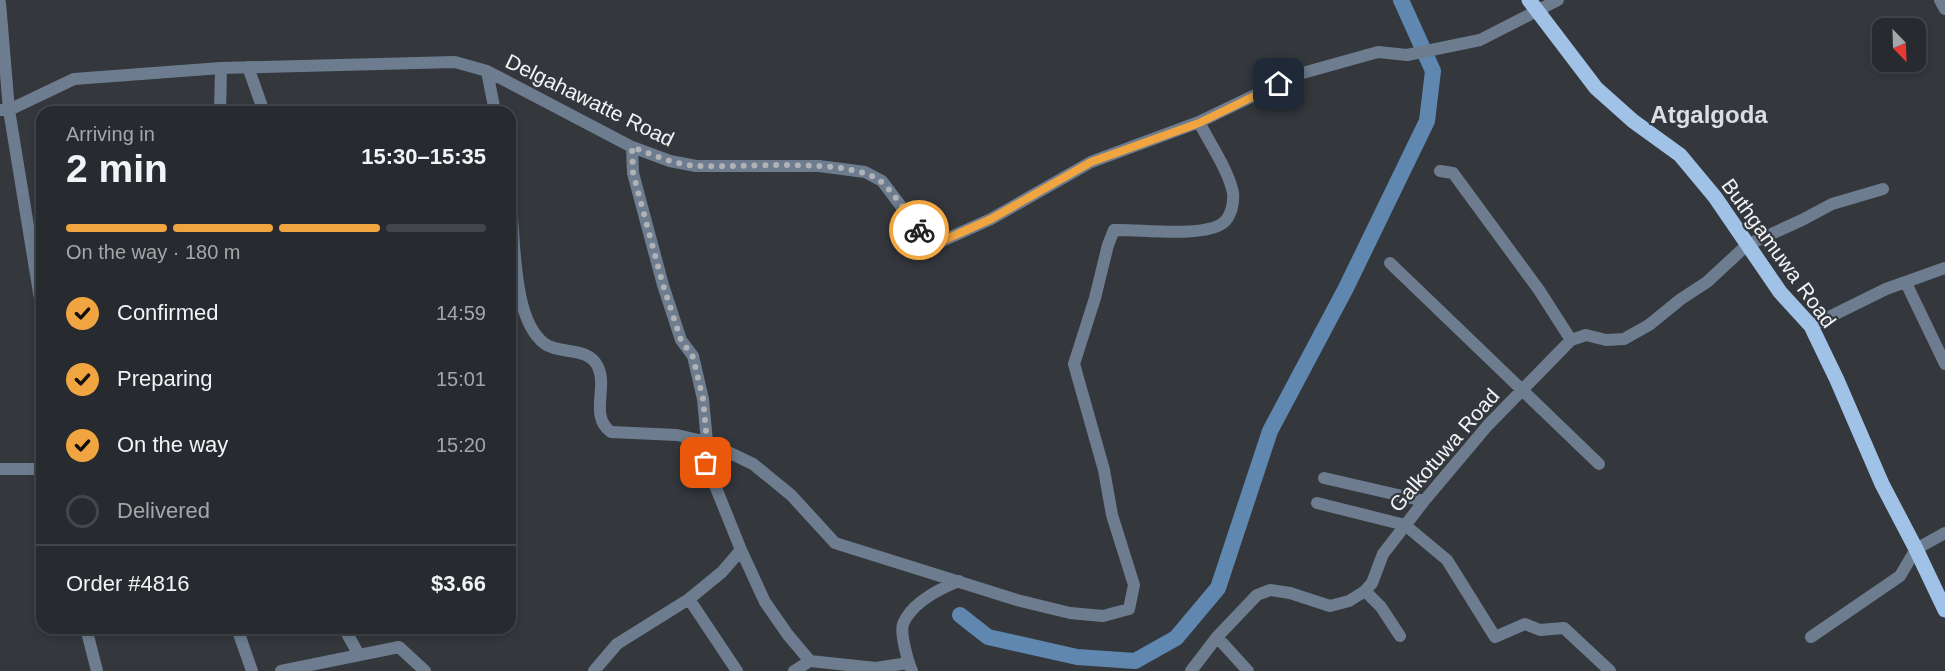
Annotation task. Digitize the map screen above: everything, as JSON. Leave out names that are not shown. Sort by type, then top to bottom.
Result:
[{"type":"main road","name":"Buthgamuwa Road","points":[[1533,6],[1596,88],[1633,121],[1680,154],[1715,197],[1780,292],[1811,326],[1882,484],[1945,610]]},
{"type":"street","name":"Delgahawatte Road","points":[[5,110],[74,79],[221,68],[455,62],[487,71],[632,147],[670,161],[696,166],[819,166],[865,172],[882,181],[931,246],[991,219],[1091,162],[1199,123],[1299,74],[1378,52],[1407,55],[1480,40],[1533,6],[1558,0]]},
{"type":"street","points":[[1940,0],[1945,9]]},
{"type":"street","points":[[0,3],[5,110],[36,278]]},
{"type":"street","points":[[248,67],[262,106]]},
{"type":"street","points":[[220,106],[221,68]]},
{"type":"street","points":[[487,71],[494,106]]},
{"type":"street","points":[[516,251],[523,312],[532,330],[546,345],[587,355],[595,362],[600,370],[600,419],[604,427],[611,432],[676,435],[707,442],[753,464],[791,495],[835,543],[1017,600],[1070,613],[1102,616],[1129,609],[1134,585],[1112,515],[1104,470],[1074,364],[1095,298],[1108,244],[1114,231],[1201,232],[1224,222],[1232,208],[1233,193],[1225,172],[1199,123]]},
{"type":"street","points":[[632,147],[633,173],[663,285],[681,340],[693,357],[703,399],[707,442],[706,463],[765,602],[788,636],[810,661]]},
{"type":"street","points":[[1440,171],[1453,173],[1539,290],[1571,340],[1586,335],[1606,340],[1624,339],[1649,325],[1681,299],[1707,282],[1747,245],[1832,204],[1883,189]]},
{"type":"street","points":[[1390,263],[1599,464]]},
{"type":"street","points":[[1811,326],[1887,289],[1945,268]]},
{"type":"street","points":[[1906,283],[1945,364]]},
{"type":"street","name":"Galkotuwa Road","points":[[1365,591],[1372,584],[1383,554],[1424,501],[1488,425],[1571,340]]},
{"type":"street","points":[[0,470],[36,471]]},
{"type":"street","points":[[1324,478],[1424,501]]},
{"type":"street","points":[[1317,503],[1405,525],[1447,560],[1495,637],[1525,624],[1540,630],[1564,628],[1610,671]]},
{"type":"street","points":[[1811,637],[1900,576],[1916,549],[1945,533]]},
{"type":"street","points":[[594,671],[617,644],[689,599],[722,572],[741,550]]},
{"type":"street","points":[[794,671],[810,661],[876,669],[910,667],[903,625],[915,608],[939,590],[959,581]]},
{"type":"street","points":[[1191,671],[1217,637],[1257,596],[1270,590],[1290,593],[1330,606],[1349,601],[1365,591],[1381,607],[1400,636]]},
{"type":"street","points":[[689,599],[737,671]]},
{"type":"street","points":[[87,634],[96,671]]},
{"type":"street","points":[[239,634],[252,671]]},
{"type":"street","points":[[347,634],[359,655]]},
{"type":"street","points":[[1217,637],[1248,671]]},
{"type":"street","points":[[281,671],[399,647],[425,671]]},
{"type":"waterway","points":[[960,615],[988,637],[1077,657],[1135,661],[1176,638],[1218,588],[1270,431],[1346,288],[1427,121],[1433,71],[1401,0]]},
{"type":"way so far","points":[[706,463],[707,442],[703,399],[693,357],[681,340],[663,285],[633,173],[632,147],[670,161],[696,166],[819,166],[865,172],[882,181],[919,230]]},
{"type":"district","name":"Atgalgoda","points":[[1709,114]]},
{"type":"route","points":[[919,230],[931,246],[991,219],[1091,162],[1199,123],[1279,84]]}]
